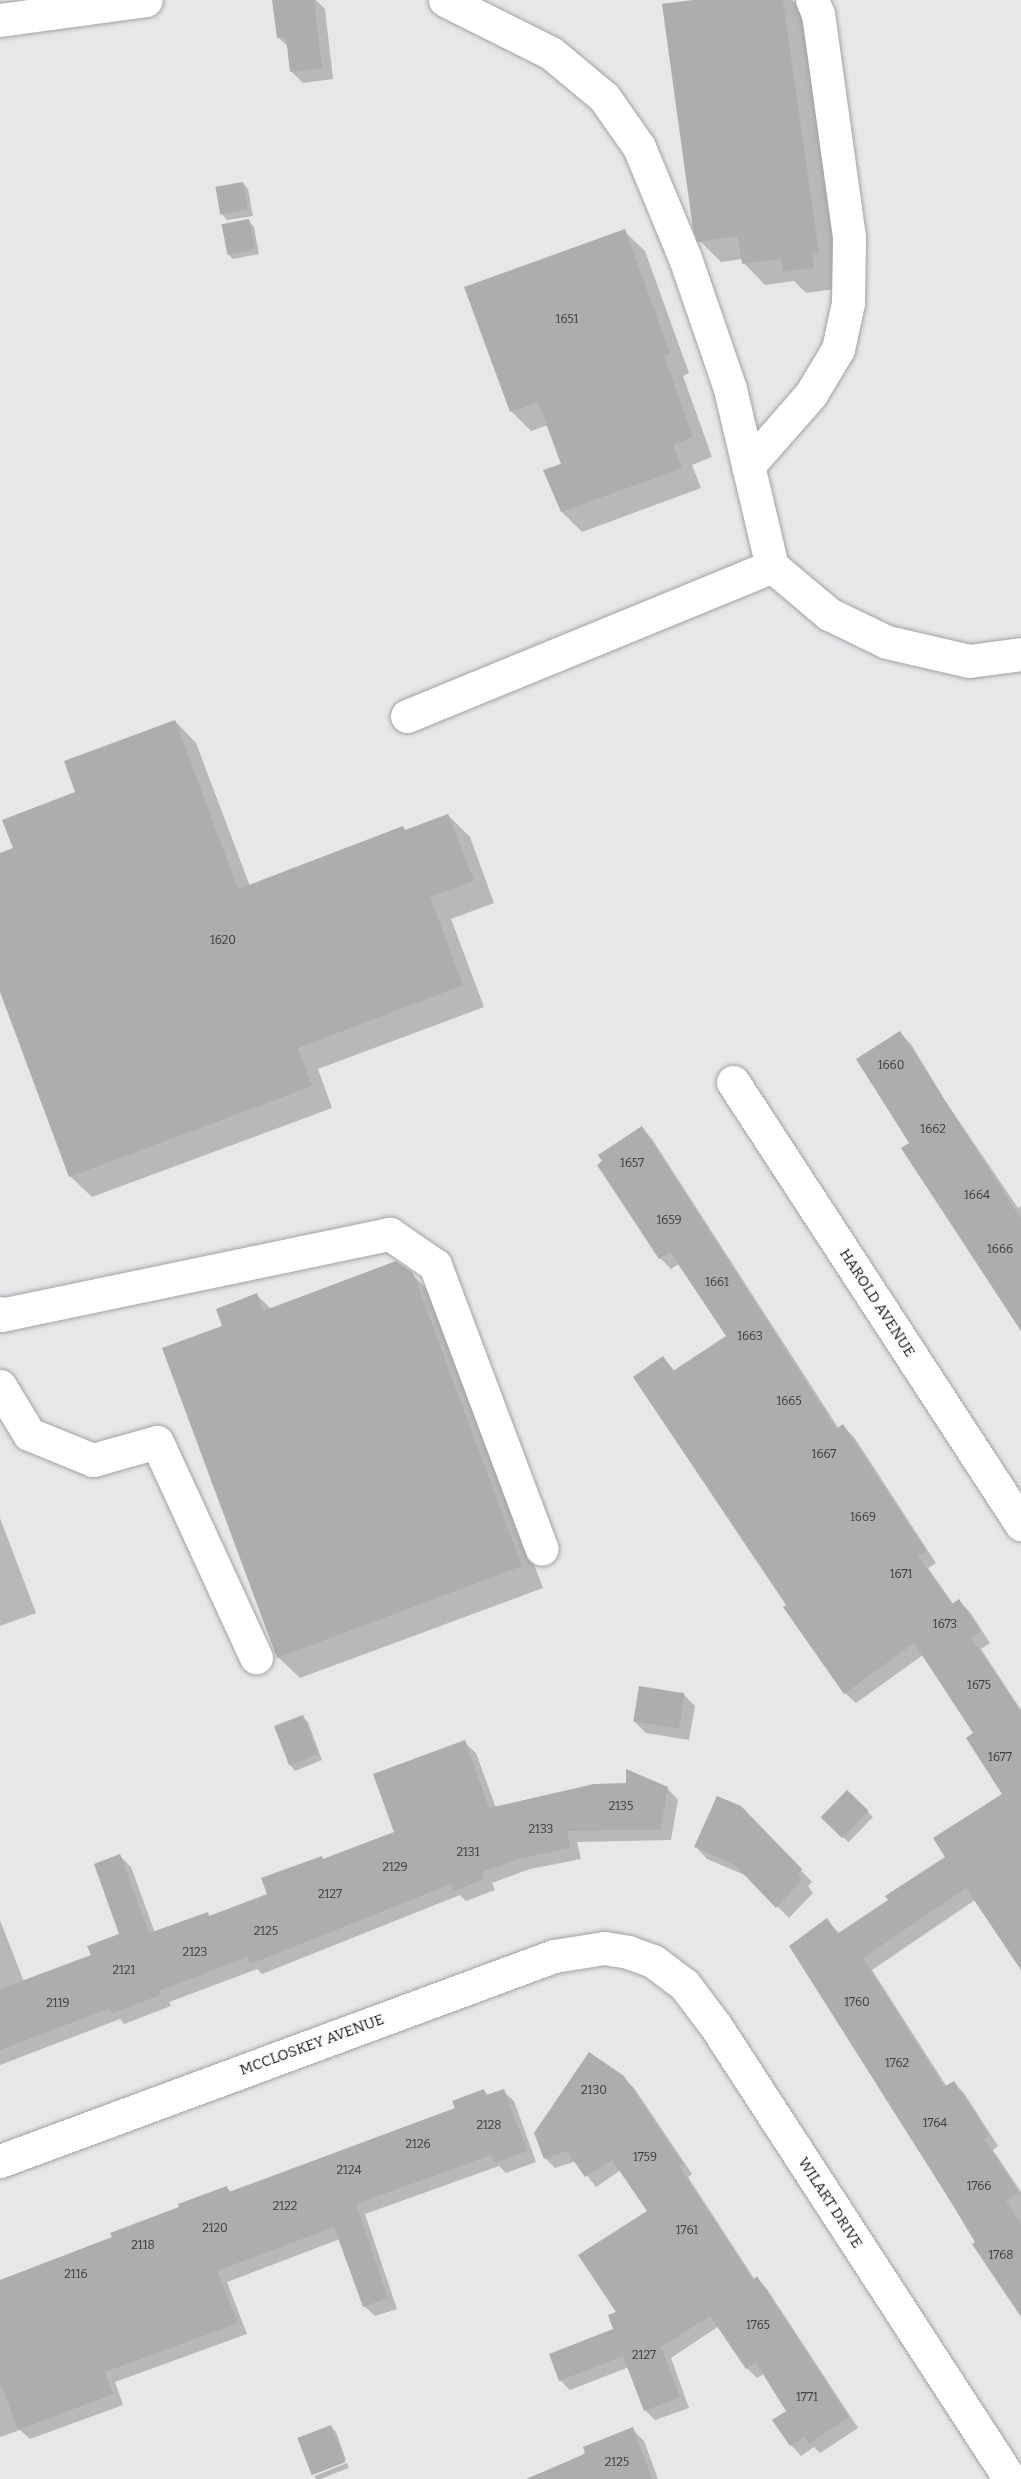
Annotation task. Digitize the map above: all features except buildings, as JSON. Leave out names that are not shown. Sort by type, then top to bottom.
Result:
[{"type":"street","points":[[0,20],[146,0]]},
{"type":"street","points":[[445,0],[551,53],[604,97],[639,147],[693,280],[730,389],[772,566],[829,614],[887,642],[969,661],[1021,654]]},
{"type":"street","points":[[748,466],[811,394],[838,349],[848,303],[849,237],[818,14],[812,0]]},
{"type":"street","points":[[407,716],[772,566]]},
{"type":"street","name":"HAROLD AVENUE","points":[[733,1082],[1021,1524]]},
{"type":"street","points":[[0,1315],[390,1234],[435,1265],[542,1549]]},
{"type":"street","points":[[0,1386],[29,1434],[93,1460],[157,1442],[256,1657]]},
{"type":"street","name":"MCCLOSKEY AVENUE","points":[[0,2161],[554,1956],[604,1948],[628,1952]]},
{"type":"street","name":"WILART DRIVE","points":[[628,1952],[653,1961],[684,1984],[715,2025],[1010,2479]]}]
